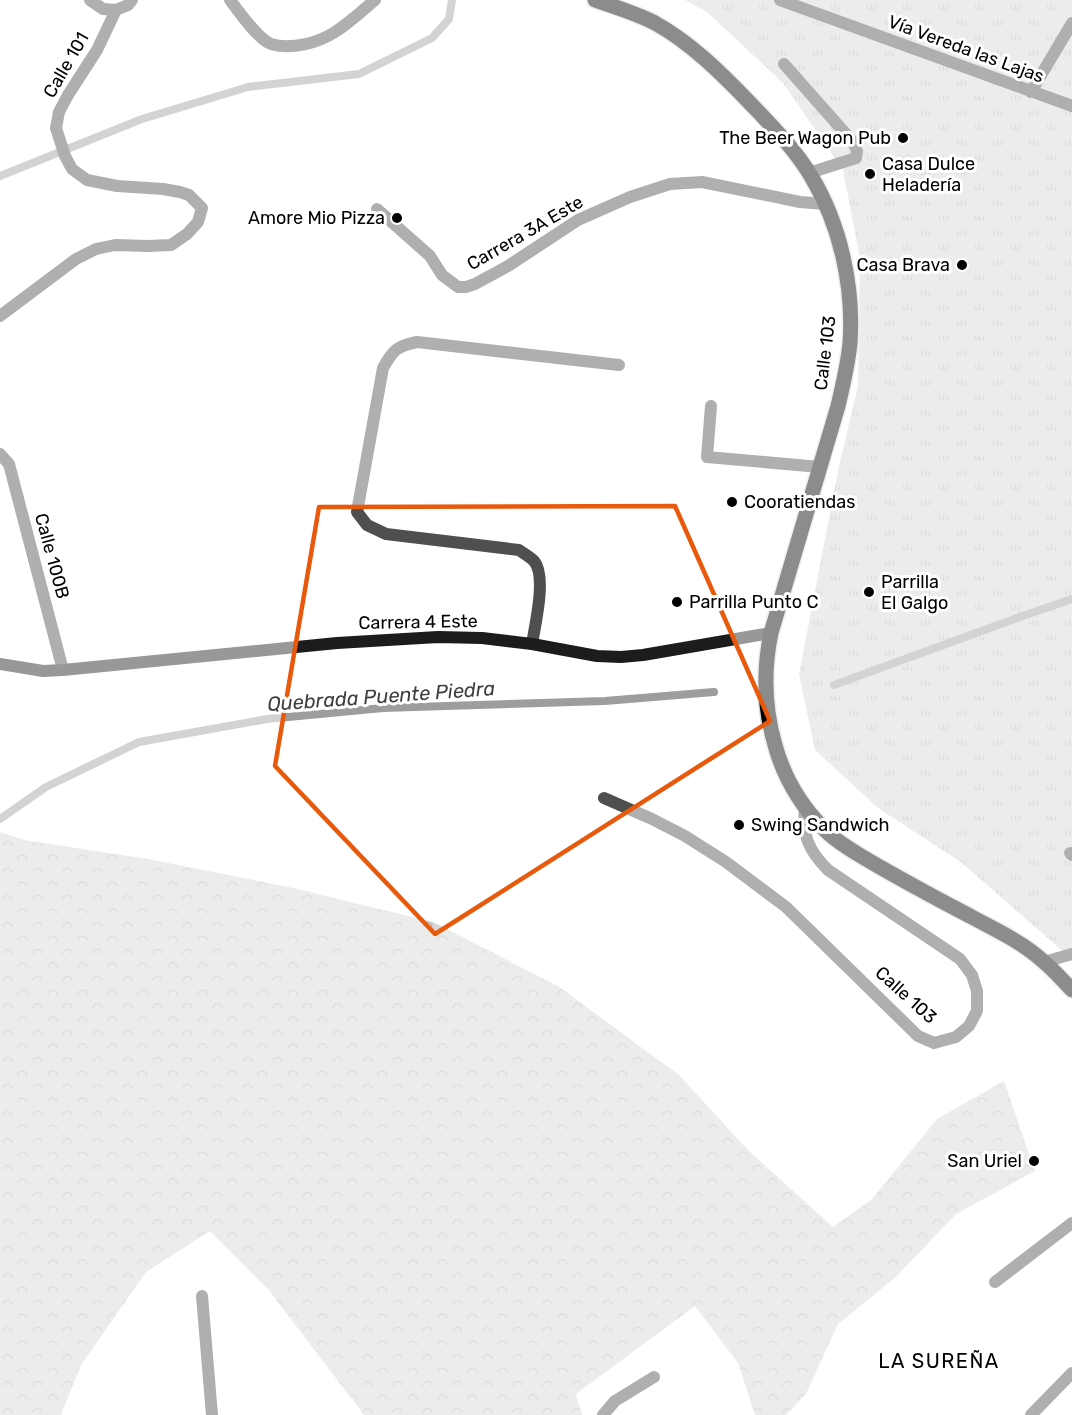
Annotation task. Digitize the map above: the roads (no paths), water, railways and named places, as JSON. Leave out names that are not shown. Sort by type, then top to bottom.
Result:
[{"type":"main road","name":"Calle 103","points":[[598,0],[655,23],[682,40],[711,64],[742,95],[788,145],[809,173],[825,204],[842,252],[850,312],[850,343],[846,372],[771,633],[767,654],[765,677],[770,727],[788,781],[805,807],[827,832],[861,856],[908,884],[1026,947],[1072,990]]},
{"type":"street","points":[[90,0],[103,9],[116,10],[128,5],[132,0]]},
{"type":"street","points":[[230,0],[250,27],[270,44],[290,46],[314,42],[333,33],[375,0]]},
{"type":"street","name":"Vía Vereda las Lajas","points":[[780,0],[1072,106]]},
{"type":"street","name":"Calle 101","points":[[0,316],[76,259],[96,249],[115,245],[171,245],[187,234],[198,222],[202,208],[189,195],[163,189],[117,186],[87,180],[72,169],[65,156],[56,128],[59,112],[97,50],[116,10]]},
{"type":"street","points":[[1031,92],[1072,23]]},
{"type":"street","points":[[784,64],[853,142],[857,151],[856,158],[809,173]]},
{"type":"street","name":"Carrera 3A Este","points":[[377,209],[430,256],[442,275],[458,288],[475,284],[507,266],[578,220],[630,197],[670,184],[702,182],[800,202],[825,204]]},
{"type":"street","points":[[532,644],[539,606],[540,575],[535,562],[519,550],[386,534],[367,525],[357,512],[384,368],[390,354],[403,345],[417,342],[619,365]]},
{"type":"street","points":[[711,406],[707,457],[820,467]]},
{"type":"street","name":"Calle 100B","points":[[0,454],[9,464],[63,670]]},
{"type":"street","name":"Carrera 4 Este","points":[[0,664],[43,671],[63,670],[325,644],[427,637],[471,637],[532,644],[597,656],[621,657],[771,633]]},
{"type":"street","name":"Calle 103","points":[[604,798],[685,836],[726,862],[786,908],[918,1036],[934,1043],[956,1037],[969,1026],[977,1011],[977,991],[972,975],[960,959],[828,870],[817,859],[803,826],[805,807]]},
{"type":"street","points":[[1044,962],[1072,954]]},
{"type":"street","points":[[995,1282],[1072,1223]]},
{"type":"street","points":[[202,1296],[212,1415]]},
{"type":"street","points":[[1031,1415],[1072,1373]]},
{"type":"street","points":[[603,1415],[615,1401],[654,1377]]},
{"type":"waterway","points":[[0,176],[142,119],[248,87],[359,74],[432,38],[449,19],[452,0]]},
{"type":"waterway","name":"Quebrada Puente Piedra","points":[[834,685],[1072,599]]},
{"type":"waterway","name":"Quebrada Puente Piedra","points":[[0,819],[46,787],[139,742],[267,719],[383,708],[605,701],[714,692]]},
{"type":"place","name":"The Beer Wagon Pub","points":[[903,138]]},
{"type":"place","name":"Casa Dulce Heladería","points":[[870,174]]},
{"type":"place","name":"Amore Mio Pizza","points":[[397,218]]},
{"type":"place","name":"Casa Brava","points":[[962,265]]},
{"type":"place","name":"Cooratiendas","points":[[732,502]]},
{"type":"place","name":"Parrilla El Galgo","points":[[869,592]]},
{"type":"place","name":"Parrilla Punto C","points":[[677,602]]},
{"type":"place","name":"Swing Sandwich","points":[[739,825]]},
{"type":"place","name":"San Uriel","points":[[1034,1161]]},
{"type":"district","name":"LA SUREÑA","points":[[939,1361]]}]
